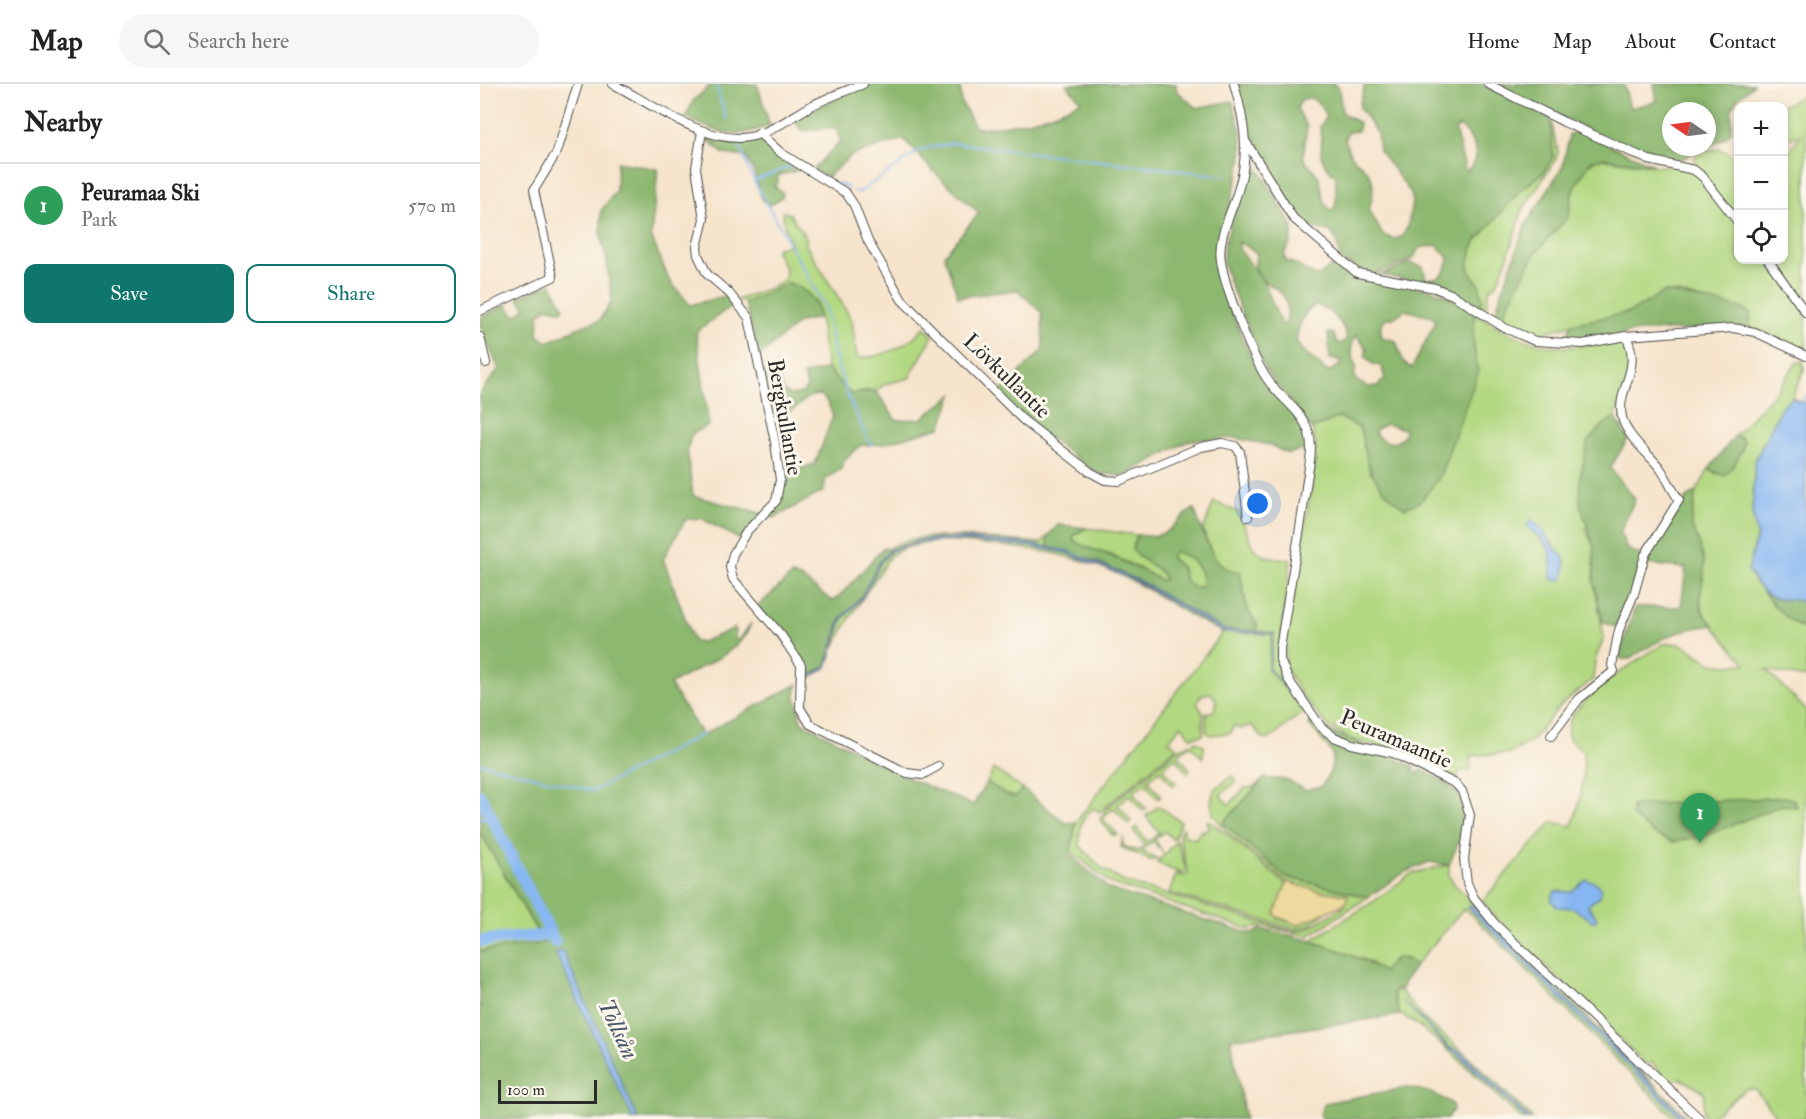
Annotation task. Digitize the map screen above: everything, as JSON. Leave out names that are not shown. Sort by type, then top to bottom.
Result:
[{"type":"street","points":[[480,311],[553,277],[534,190],[557,152],[578,84]]},
{"type":"street","points":[[613,84],[702,131],[735,137],[759,133],[792,118],[811,106],[862,84]]},
{"type":"street","name":"Peuramaantie","points":[[1234,84],[1245,127],[1244,165],[1221,245],[1225,283],[1260,366],[1270,383],[1298,412],[1306,424],[1311,442],[1303,513],[1280,649],[1283,670],[1321,727],[1334,737],[1352,744],[1393,753],[1456,784],[1462,791],[1470,815],[1464,871],[1474,898],[1495,924],[1700,1119]]},
{"type":"street","points":[[1488,84],[1564,122],[1649,160],[1694,170],[1703,177],[1734,217]]},
{"type":"street","name":"Bergkullantie","points":[[702,131],[696,168],[704,219],[697,247],[698,255],[707,274],[729,293],[749,318],[775,442],[780,480],[776,501],[747,531],[734,554],[730,567],[733,579],[789,645],[801,665],[800,708],[810,724],[907,773],[922,775],[938,766]]},
{"type":"street","name":"Lövkullantie","points":[[759,133],[781,153],[846,193],[854,205],[868,241],[902,300],[1032,428],[1090,472],[1105,480],[1119,481],[1201,447],[1222,443],[1235,446],[1240,452],[1248,517]]},
{"type":"street","points":[[1245,142],[1293,218],[1358,273],[1435,288],[1453,295],[1505,328],[1535,341],[1583,344],[1626,336],[1733,328],[1755,332],[1806,356]]},
{"type":"street","points":[[1244,165],[1259,162]]},
{"type":"street","points":[[1771,264],[1806,313]]},
{"type":"street","points":[[1551,736],[1580,699],[1614,671],[1612,665],[1619,630],[1634,594],[1645,555],[1679,500],[1661,470],[1626,428],[1622,416],[1622,407],[1633,366],[1632,347],[1626,336]]},
{"type":"street","points":[[480,337],[486,363]]},
{"type":"green space","points":[[712,84],[757,84],[770,125],[737,134],[708,128],[686,117],[693,101]]},
{"type":"green space","points":[[866,84],[960,84],[961,102],[976,128],[1030,120],[1056,113],[1081,101],[1066,84],[1176,84],[1176,90],[1196,108],[1232,101],[1241,134],[1242,155],[1219,252],[1222,284],[1248,351],[1269,387],[1299,423],[1307,440],[1309,451],[1301,450],[1288,454],[1270,445],[1235,438],[1190,440],[1123,476],[1097,473],[1025,420],[998,394],[1043,350],[1042,313],[1018,290],[958,297],[944,255],[979,213],[931,169],[904,139],[852,155],[827,177],[813,170],[841,140],[834,127],[802,131],[794,119]]},
{"type":"green space","points":[[1237,84],[1335,84],[1339,88],[1342,113],[1359,123],[1358,131],[1348,132],[1345,137],[1348,149],[1369,174],[1372,182],[1369,210],[1383,235],[1393,239],[1402,237],[1408,226],[1412,203],[1411,193],[1379,150],[1377,133],[1359,107],[1365,84],[1482,84],[1551,119],[1553,157],[1543,173],[1522,189],[1477,240],[1472,250],[1468,264],[1470,272],[1479,284],[1483,300],[1478,308],[1432,285],[1430,278],[1441,275],[1449,259],[1437,245],[1419,248],[1413,259],[1373,275],[1358,270],[1340,258],[1336,239],[1330,231],[1306,227],[1297,217],[1264,166],[1252,137]],"holes":[[[1312,98],[1321,106],[1326,117],[1320,127],[1321,153],[1324,163],[1336,176],[1336,205],[1332,211],[1325,204],[1318,176],[1303,157],[1307,127],[1297,108],[1302,99]],[[1460,126],[1475,148],[1474,160],[1466,172],[1455,130]]]},
{"type":"green space","points":[[1493,84],[1624,84],[1630,108],[1657,101],[1654,84],[1754,84],[1734,102],[1731,132],[1716,143],[1716,102],[1662,102],[1662,156],[1688,156],[1673,163],[1622,146]]},
{"type":"green space","points":[[1806,94],[1806,354],[1765,332],[1750,328],[1701,300],[1678,293],[1664,292],[1631,312],[1542,332],[1537,334],[1537,340],[1499,322],[1535,253],[1569,216],[1572,192],[1587,167],[1597,158],[1658,166],[1694,167],[1696,156],[1716,156],[1716,149],[1724,150],[1734,157],[1734,264],[1788,264],[1788,153],[1801,135],[1788,140],[1788,103]]},
{"type":"green space","points":[[1551,119],[1558,152],[1556,159],[1523,209],[1497,283],[1489,290],[1486,307],[1478,308],[1479,284],[1470,272],[1468,263],[1472,250],[1477,240],[1522,189],[1543,173],[1553,157]]},
{"type":"green space","points":[[1574,132],[1580,132],[1654,165],[1603,158],[1591,161],[1572,192],[1569,216],[1535,253],[1499,322],[1496,314],[1498,304],[1525,226],[1563,166],[1569,136]]},
{"type":"green space","points":[[705,138],[716,141],[755,139],[763,142],[797,171],[778,175],[778,182],[774,186],[783,193],[782,197],[770,205],[762,200],[754,172],[746,157],[724,154]]},
{"type":"green space","points":[[617,162],[658,169],[651,236],[669,280],[690,305],[728,295],[733,301],[727,309],[696,332],[709,425],[692,434],[687,449],[693,496],[764,514],[739,539],[701,518],[686,519],[663,559],[694,642],[702,642],[735,628],[735,638],[738,641],[751,623],[746,634],[728,652],[670,685],[702,735],[798,684],[795,692],[801,722],[910,779],[973,805],[987,782],[1005,794],[1015,797],[1023,789],[1066,823],[1076,822],[1070,855],[1109,889],[1244,932],[1255,933],[1261,929],[1307,940],[1341,951],[1383,972],[1395,958],[1407,959],[1415,966],[1403,983],[1402,990],[1398,989],[1393,993],[1400,1015],[1231,1039],[1245,1119],[480,1119],[480,951],[544,943],[480,832],[480,393],[499,369],[480,325],[480,318],[506,304],[515,316],[526,308],[518,298],[551,283],[564,308],[562,311],[547,307],[539,315],[538,335],[547,342],[584,325],[599,321],[612,301],[606,255],[601,238],[601,211],[616,191]]},
{"type":"green space","points":[[1252,168],[1257,168],[1293,227],[1291,242],[1284,254],[1286,261],[1319,276],[1335,263],[1358,278],[1429,289],[1450,297],[1475,313],[1473,339],[1478,373],[1439,478],[1420,502],[1405,508],[1384,491],[1372,474],[1360,428],[1339,417],[1312,429],[1265,369],[1223,262],[1224,246],[1245,177]],"holes":[[[1239,242],[1257,253],[1255,264],[1259,275],[1282,293],[1286,300],[1286,324],[1281,324],[1264,282],[1239,249]],[[1316,305],[1327,310],[1346,333],[1347,339],[1340,344],[1336,341],[1334,334],[1328,333],[1330,359],[1341,360],[1341,365],[1328,372],[1301,349],[1296,340],[1302,319]],[[1405,310],[1432,317],[1436,321],[1412,368],[1403,360],[1396,341],[1382,337],[1380,329],[1382,323],[1386,318],[1393,318]],[[1356,335],[1367,349],[1365,356],[1373,364],[1381,366],[1385,378],[1378,386],[1367,387],[1357,381],[1354,374],[1356,368],[1351,348]],[[1386,424],[1405,429],[1401,439],[1393,442],[1383,440],[1375,433],[1377,429]]]},
{"type":"green space","points":[[783,212],[790,214],[806,238],[806,245],[852,320],[857,358],[875,356],[894,350],[911,340],[924,327],[933,336],[909,378],[885,384],[876,391],[864,391],[851,395],[827,369],[817,303],[789,283],[756,300],[743,302],[737,300],[773,287],[785,279],[786,270],[775,249],[791,244],[784,225]]},
{"type":"green space","points":[[1409,263],[1423,267],[1427,283],[1381,275]]},
{"type":"green space","points":[[789,283],[810,296],[816,305],[819,318],[799,322],[759,357],[745,303]]},
{"type":"green space","points":[[1665,292],[1739,307],[1750,313],[1750,328],[1638,331],[1591,341],[1565,341],[1572,324],[1631,312]]},
{"type":"green space","points":[[1475,313],[1512,335],[1546,345],[1581,346],[1623,339],[1627,347],[1630,367],[1623,398],[1615,417],[1602,426],[1586,530],[1594,547],[1594,583],[1604,637],[1595,661],[1593,679],[1561,705],[1531,741],[1511,753],[1470,756],[1471,770],[1458,772],[1459,782],[1390,749],[1350,739],[1328,726],[1302,696],[1286,669],[1285,638],[1313,480],[1316,446],[1312,429],[1339,417],[1360,428],[1370,473],[1439,478],[1477,373],[1473,339]]},
{"type":"green space","points":[[1803,361],[1804,370],[1792,398],[1782,406],[1755,461],[1752,512],[1757,535],[1748,570],[1755,583],[1799,627],[1806,629],[1806,678],[1766,670],[1806,710],[1806,1119],[1778,1119],[1755,1089],[1746,1089],[1708,1119],[1703,1114],[1704,1092],[1681,1079],[1668,1081],[1651,1062],[1647,1065],[1488,910],[1483,900],[1552,822],[1572,826],[1582,789],[1583,751],[1569,738],[1568,726],[1587,699],[1620,672],[1663,644],[1680,644],[1716,664],[1746,664],[1714,628],[1702,608],[1704,561],[1691,526],[1696,492],[1709,469],[1716,474],[1733,467],[1737,455],[1743,449],[1741,437],[1735,436],[1779,388],[1796,363]]},
{"type":"green space","points":[[777,368],[783,391],[790,395],[803,393],[807,386],[803,375],[827,369],[851,394],[876,391],[896,420],[921,419],[953,395],[941,427],[882,444],[861,445],[845,459],[841,469],[825,480],[824,491],[774,518],[769,516],[777,504],[782,474],[815,464],[833,416],[828,403],[821,395],[815,395],[807,398],[791,411],[771,416],[762,372]]},
{"type":"green space","points":[[1615,417],[1628,439],[1610,468],[1635,499],[1620,532],[1627,549],[1643,556],[1618,627],[1603,623],[1594,583],[1594,547],[1580,504],[1580,477],[1588,441],[1602,426]]},
{"type":"green space","points":[[1735,436],[1744,440],[1742,450],[1725,476],[1709,469]]},
{"type":"green space","points":[[1696,492],[1691,526],[1699,543],[1705,568],[1700,604],[1704,614],[1714,625],[1678,632],[1629,659],[1622,659],[1619,657],[1635,607],[1681,607],[1686,568],[1646,564],[1653,545],[1665,524],[1680,505]]},
{"type":"green space","points":[[1214,502],[1240,513],[1253,548],[1264,556],[1291,560],[1279,659],[1282,674],[1302,708],[1269,669],[1274,633],[1257,631],[1257,624],[1247,609],[1240,572],[1225,568],[1219,563],[1203,530]]},
{"type":"green space","points":[[1194,509],[1215,558],[1230,570],[1240,572],[1247,609],[1257,624],[1257,631],[1224,630],[1138,580],[1093,560],[1049,547],[1047,537],[1058,525],[1086,528],[1074,535],[1074,540],[1162,581],[1165,579],[1162,574],[1132,549],[1137,535],[1149,536],[1164,533]],"holes":[[[1175,552],[1196,564],[1201,575],[1202,587],[1193,587],[1185,580],[1181,567],[1170,557]]]},
{"type":"green space","points":[[1086,528],[1137,535],[1132,549],[1162,571],[1165,580],[1162,581],[1127,562],[1085,547],[1074,540],[1074,535]]},
{"type":"green space","points":[[969,537],[1041,543],[1047,537],[1049,547],[989,539],[948,538],[927,539],[890,550],[889,548],[918,538]]},
{"type":"green space","points":[[965,541],[1028,546],[1067,553],[1136,581],[1223,632],[1201,622],[1138,584],[1078,559],[1018,548],[941,542],[919,544],[890,556],[848,621],[835,647],[842,620],[872,580],[881,562],[891,551],[920,542]]},
{"type":"green space","points":[[883,548],[890,550],[880,561],[861,597],[841,619],[826,666],[804,679],[803,665],[758,606],[792,575],[804,580],[832,601],[849,586]]},
{"type":"green space","points":[[1175,552],[1196,564],[1201,574],[1202,587],[1193,587],[1185,580],[1181,567],[1170,557]]},
{"type":"green space","points":[[1763,592],[1778,599],[1794,597],[1806,605],[1806,629],[1787,618]]},
{"type":"green space","points":[[1223,632],[1273,634],[1268,669],[1303,712],[1268,740],[1263,738],[1251,725],[1241,729],[1234,725],[1231,733],[1210,735],[1206,732],[1206,713],[1214,711],[1217,701],[1211,693],[1201,695],[1197,703],[1203,713],[1203,735],[1191,737],[1181,725],[1169,741],[1177,747],[1099,812],[1094,808],[1086,816],[1080,829],[1080,846],[1101,868],[1124,882],[1292,931],[1307,929],[1344,907],[1348,895],[1320,891],[1287,882],[1227,832],[1213,814],[1211,802],[1214,790],[1232,776],[1237,781],[1220,795],[1229,805],[1245,788],[1252,788],[1265,778],[1223,823],[1286,877],[1368,897],[1308,936],[1265,926],[1248,929],[1110,883],[1071,851],[1076,822]]},
{"type":"green space","points":[[1312,720],[1321,728],[1415,767],[1413,771],[1419,774],[1421,770],[1444,781],[1460,796],[1466,824],[1449,865],[1429,862],[1405,872],[1368,897],[1286,877],[1223,823],[1265,778],[1288,780],[1305,790],[1322,786],[1331,770],[1333,754],[1309,724]]},
{"type":"green space","points":[[1197,741],[1204,746],[1203,758],[1190,745],[1178,755],[1190,769],[1188,773],[1175,758],[1163,768],[1176,783],[1173,786],[1160,770],[1148,780],[1161,796],[1158,799],[1145,783],[1133,793],[1146,809],[1143,811],[1129,795],[1118,805],[1131,821],[1128,824],[1114,808],[1102,818],[1118,835],[1112,835],[1100,820],[1105,810],[1178,749]]},
{"type":"green space","points":[[994,769],[1023,789],[1015,797],[1005,794],[987,782]]},
{"type":"green space","points":[[1785,797],[1794,800],[1797,807],[1782,805],[1708,835],[1673,842],[1654,834],[1632,816],[1632,806],[1638,805]]},
{"type":"green space","points":[[1159,806],[1181,822],[1173,840],[1165,831],[1155,839],[1163,853],[1153,841],[1141,851],[1158,859],[1150,860],[1121,847],[1123,837],[1123,846],[1137,851],[1145,845],[1133,830],[1136,827],[1148,842],[1159,833],[1146,816]]},
{"type":"green space","points":[[1209,820],[1286,884],[1277,918],[1292,923],[1327,912],[1308,926],[1295,929],[1169,893],[1176,874],[1184,876],[1188,873],[1179,835],[1182,828],[1185,836],[1195,839],[1202,829],[1204,832],[1210,826],[1206,822]]},
{"type":"green space","points":[[480,832],[544,944],[480,951]]},
{"type":"green space","points":[[1177,840],[1186,869],[1182,874],[1157,863]]},
{"type":"green space","points":[[1449,865],[1449,876],[1455,885],[1689,1119],[1469,907],[1682,1119],[1676,1119],[1472,915],[1463,909],[1415,966],[1407,959],[1383,972],[1368,961],[1308,942],[1373,902],[1412,873]]},
{"type":"green space","points":[[1398,988],[1424,1019],[1466,1054],[1533,1119],[1529,1119],[1461,1052],[1449,1047],[1526,1119],[1521,1119],[1424,1030],[1400,1015],[1393,993]]},
{"type":"green space","points":[[1405,1088],[1435,1095],[1452,1104],[1453,1109],[1447,1119],[1322,1119],[1320,1114],[1325,1103]]},
{"type":"sand","points":[[1287,882],[1320,891],[1348,895],[1346,903],[1298,925],[1277,917],[1275,913]]},
{"type":"water","points":[[1792,398],[1806,404],[1806,605],[1795,600],[1769,596],[1760,589],[1748,570],[1757,536],[1752,512],[1755,461],[1782,406]]},
{"type":"water","points":[[1530,520],[1539,526],[1563,558],[1565,567],[1562,580],[1554,580],[1551,577],[1550,553],[1545,543],[1527,527]]},
{"type":"water","points":[[965,539],[1029,544],[1068,551],[1138,580],[1224,630],[1274,633],[1269,669],[1302,708],[1268,669],[1273,634],[1223,632],[1136,581],[1067,553],[1028,546],[965,541],[920,542],[891,551],[881,562],[862,598],[842,620],[827,667],[804,682],[826,666],[841,619],[861,597],[880,561],[890,550],[920,540]]},
{"type":"water","points":[[1586,880],[1595,882],[1602,889],[1598,898],[1588,905],[1597,919],[1594,922],[1573,908],[1557,907],[1551,900],[1555,891],[1571,892]]},
{"type":"water","points":[[1471,905],[1686,1119],[1682,1119],[1468,907]]},
{"type":"water","points":[[563,952],[638,1119],[633,1119],[556,954]]},
{"type":"water","points":[[1403,1001],[1449,1047],[1461,1052],[1529,1119],[1526,1119],[1460,1055],[1449,1049]]},
{"type":"waterway","points":[[716,84],[726,119]]},
{"type":"waterway","points":[[854,191],[860,192],[920,150],[953,143],[1225,176]]},
{"type":"waterway","points":[[739,146],[754,181],[791,166]]},
{"type":"waterway","points":[[754,181],[825,307],[836,360],[848,397],[871,445]]},
{"type":"waterway","points":[[837,183],[848,188]]},
{"type":"waterway","points":[[1803,402],[1806,396]]},
{"type":"waterway","points":[[480,763],[593,791],[703,734]]},
{"type":"waterway","points":[[480,795],[555,942]]},
{"type":"waterway","points":[[480,818],[492,819]]},
{"type":"waterway","points":[[480,941],[551,935]]},
{"type":"place","name":"Peuramaa Ski","points":[[1700,843]]},
{"type":"water label","name":"Tollsån","points":[[618,1029]]}]
